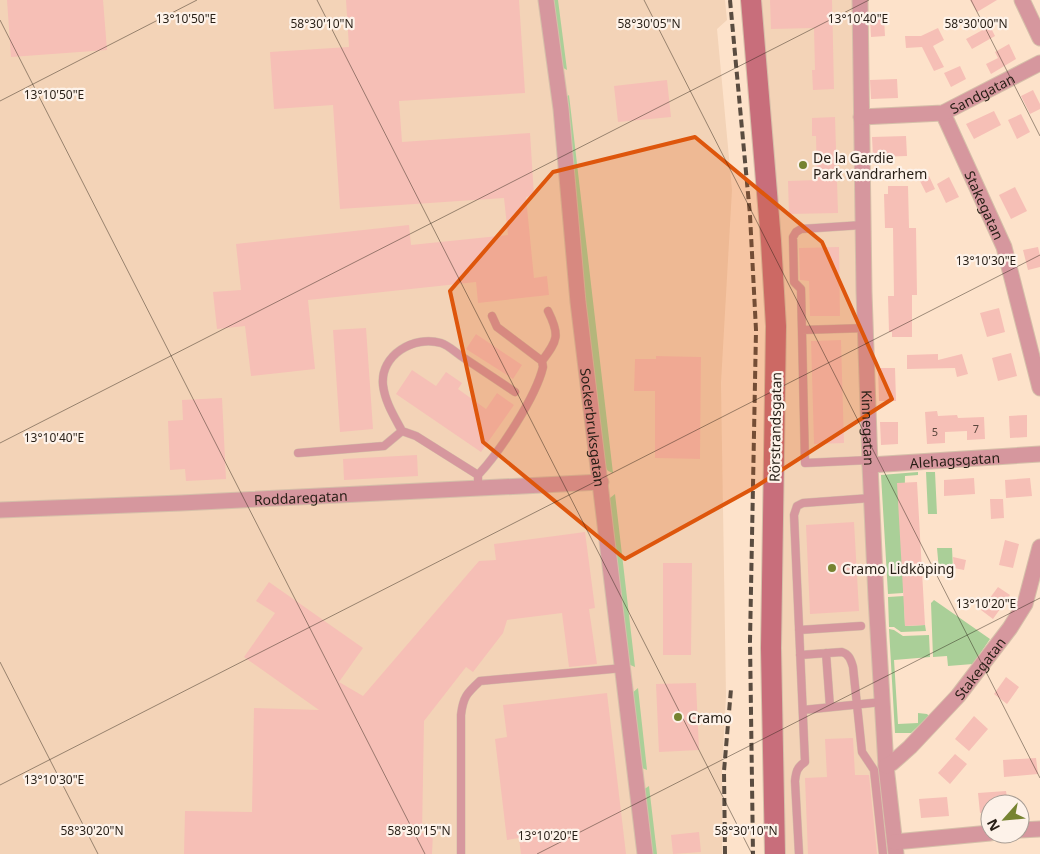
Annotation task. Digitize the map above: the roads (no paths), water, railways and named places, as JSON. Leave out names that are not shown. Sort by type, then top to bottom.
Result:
[{"type":"main road","name":"Rörstrandsgatan","points":[[751,0],[776,326],[771,648],[774,854]]},
{"type":"street","name":"Sockerbruksgatan","points":[[546,0],[561,109],[578,302],[645,854]]},
{"type":"street","name":"Kinnegatan","points":[[860,0],[863,225],[871,498],[886,766],[895,848]]},
{"type":"street","points":[[1022,0],[1040,38]]},
{"type":"street","name":"Sandgatan","points":[[861,116],[943,113],[1040,63]]},
{"type":"street","name":"Stakegatan","points":[[943,113],[1004,246],[1040,388]]},
{"type":"street","name":"Alehagsgatan","points":[[870,462],[1040,454]]},
{"type":"street","name":"Roddaregatan","points":[[0,510],[181,503],[478,481],[601,482]]},
{"type":"street","name":"Stakegatan","points":[[886,766],[910,747],[958,696],[1010,628],[1025,604],[1040,548]]},
{"type":"street","points":[[1025,604],[1040,608]]},
{"type":"street","points":[[895,848],[980,835]]},
{"type":"lane","points":[[863,225],[801,229],[796,232],[793,237],[794,282],[802,289],[805,463],[870,462]]},
{"type":"lane","points":[[515,392],[442,343],[427,342],[406,345],[398,351],[384,369],[383,385],[387,403],[402,431],[416,436],[478,481],[525,408],[542,373],[542,361],[556,336],[556,327],[548,311]]},
{"type":"lane","points":[[492,316],[497,327],[542,361]]},
{"type":"lane","points":[[802,330],[866,328]]},
{"type":"lane","points":[[298,453],[384,446],[402,431]]},
{"type":"lane","points":[[798,854],[795,781],[796,771],[805,762],[794,515],[797,506],[803,503],[871,498]]},
{"type":"lane","points":[[799,630],[861,626]]},
{"type":"lane","points":[[800,656],[842,652],[847,654],[853,667],[862,752],[874,770],[884,854]]},
{"type":"lane","points":[[826,653],[830,707]]},
{"type":"lane","points":[[461,854],[461,715],[463,700],[470,691],[480,681],[623,668]]},
{"type":"lane","points":[[803,710],[882,702]]},
{"type":"railway","points":[[730,0],[750,215],[756,330],[750,641],[753,854]]},
{"type":"railway","points":[[725,854],[724,771],[731,689]]},
{"type":"place","name":"De la Gardie Park vandrarhem","points":[[803,165]]},
{"type":"place","name":"Cramo Lidköping","points":[[832,568]]},
{"type":"place","name":"Cramo","points":[[678,717]]}]
